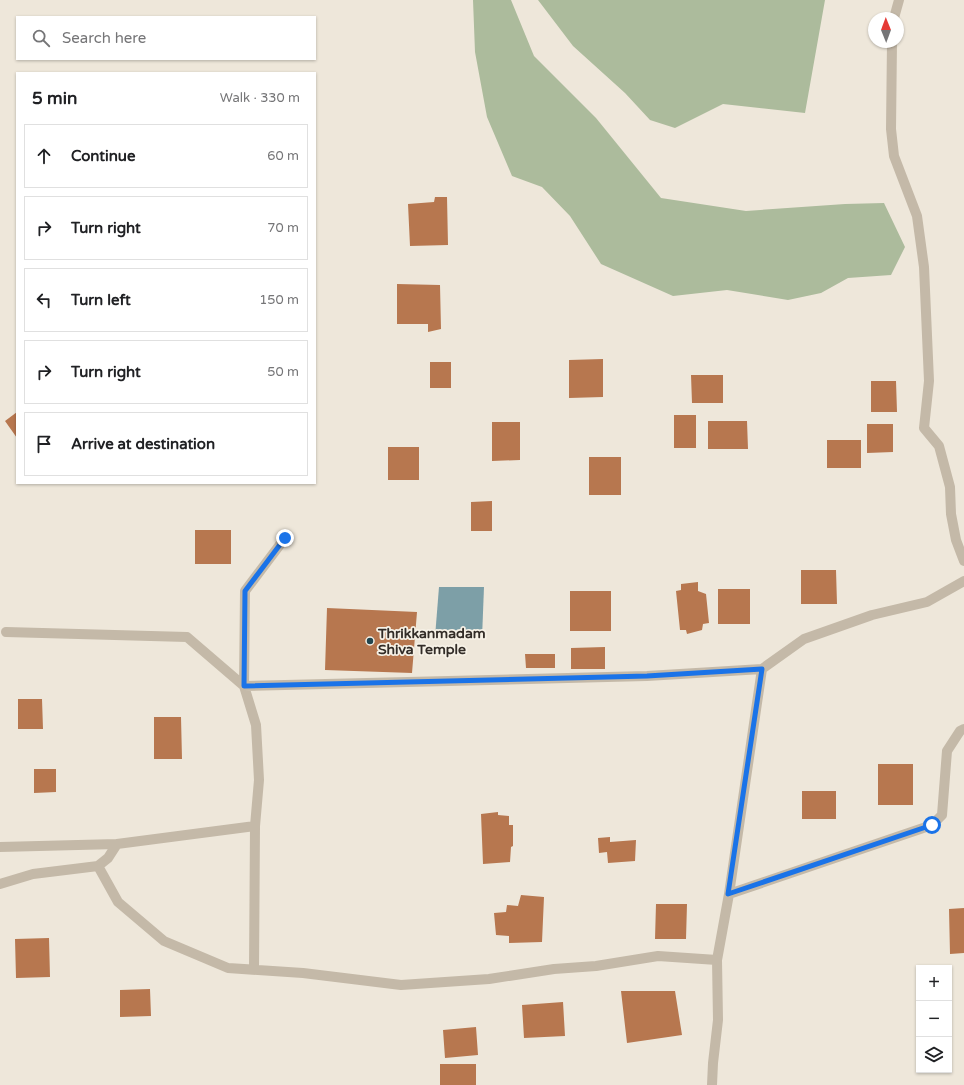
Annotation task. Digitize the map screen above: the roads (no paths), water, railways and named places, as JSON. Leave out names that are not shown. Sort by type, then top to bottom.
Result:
[{"type":"street","points":[[895,12],[898,0]]},
{"type":"street","points":[[892,48],[891,129],[894,156],[917,216],[924,267],[929,381],[924,428],[939,446],[950,487],[951,514],[956,540],[964,561]]},
{"type":"street","points":[[254,970],[255,826],[259,780],[256,725],[244,686],[245,591],[285,538]]},
{"type":"street","points":[[6,632],[187,637],[244,686],[647,676],[762,669],[804,639],[872,615],[927,602],[964,581]]},
{"type":"street","points":[[712,1085],[718,1020],[717,960],[762,669]]},
{"type":"street","points":[[728,894],[932,825],[942,815],[946,751],[960,730],[964,729]]},
{"type":"street","points":[[0,848],[117,844],[255,826]]},
{"type":"street","points":[[0,884],[33,874],[98,866],[108,858],[117,844]]},
{"type":"street","points":[[98,866],[118,902],[164,942],[228,968],[303,973],[401,985],[489,979],[554,969],[596,966],[658,956],[717,960]]},
{"type":"water","points":[[439,587],[484,587],[482,638],[435,637]]},
{"type":"place","name":"Thrikkanmadam Shiva Temple","points":[[370,641]]}]
